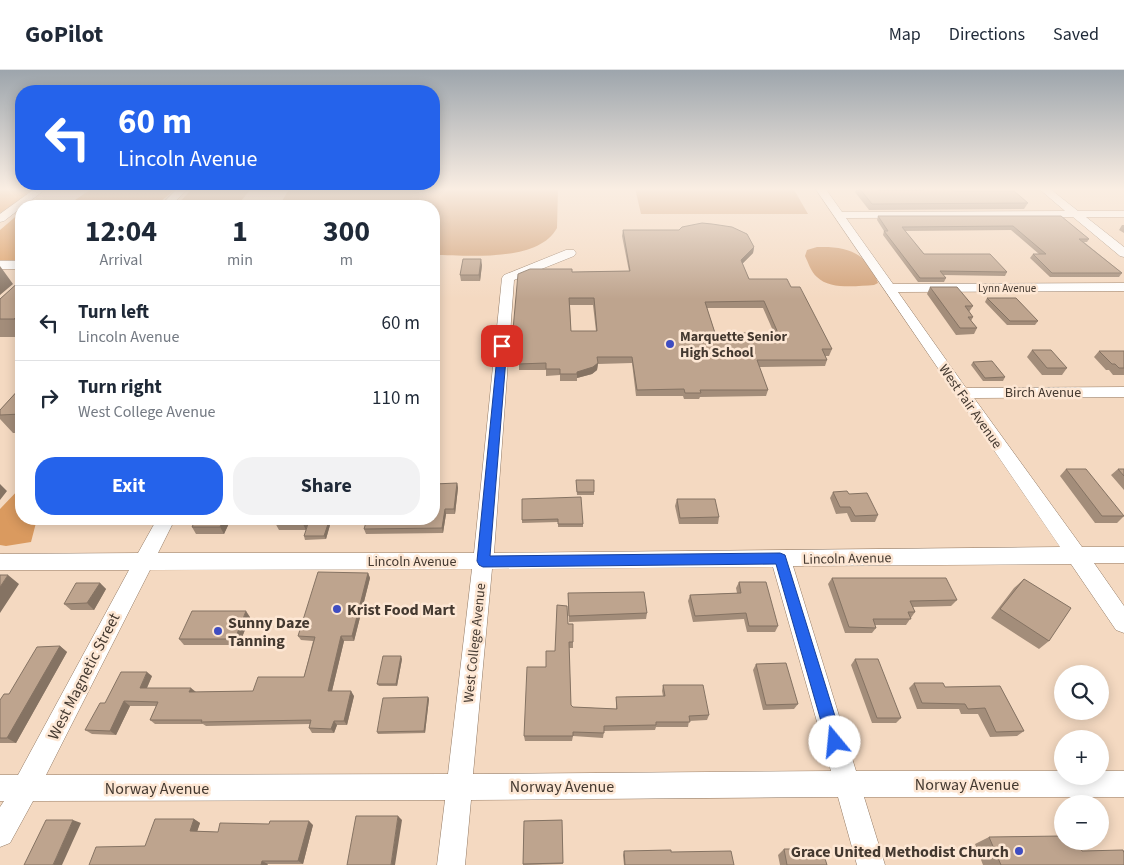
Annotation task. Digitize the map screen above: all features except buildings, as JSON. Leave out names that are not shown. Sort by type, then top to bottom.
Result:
[{"type":"street","name":"West Fair Avenue","points":[[845,225],[1124,623]]},
{"type":"street","points":[[1089,225],[1124,253]]},
{"type":"street","name":"West College Avenue","points":[[451,865],[483,561],[508,278],[570,253]]},
{"type":"street","points":[[0,265],[15,265]]},
{"type":"street","name":"Lynn Avenue","points":[[890,288],[1124,287]]},
{"type":"street","name":"Birch Avenue","points":[[962,393],[1124,392]]},
{"type":"street","name":"West Magnetic Street","points":[[0,833],[12,788],[163,525]]},
{"type":"street","name":"Lincoln Avenue","points":[[0,562],[483,561],[1124,554]]},
{"type":"street","points":[[780,558],[871,865]]},
{"type":"street","name":"Norway Avenue","points":[[12,788],[1124,784]]},
{"type":"shaded area","points":[[6,225],[15,225],[15,260],[0,260],[0,230]]},
{"type":"shaded area","points":[[440,225],[557,225],[557,228],[548,239],[535,247],[519,252],[483,256],[440,255]]},
{"type":"shaded area","points":[[817,247],[838,248],[855,253],[868,264],[878,283],[874,285],[836,286],[822,281],[813,272],[805,256],[807,250]]},
{"type":"shaded area","points":[[15,493],[15,525],[35,525],[31,542],[6,546],[0,545],[0,509]]},
{"type":"place","name":"Marquette Senior High School","points":[[670,344]]},
{"type":"place","name":"Krist Food Mart","points":[[337,609]]},
{"type":"place","name":"Sunny Daze Tanning","points":[[218,631]]},
{"type":"place","name":"Grace United Methodist Church","points":[[1019,851]]},
{"type":"route","points":[[502,346],[483,561],[780,558],[835,742]]}]
